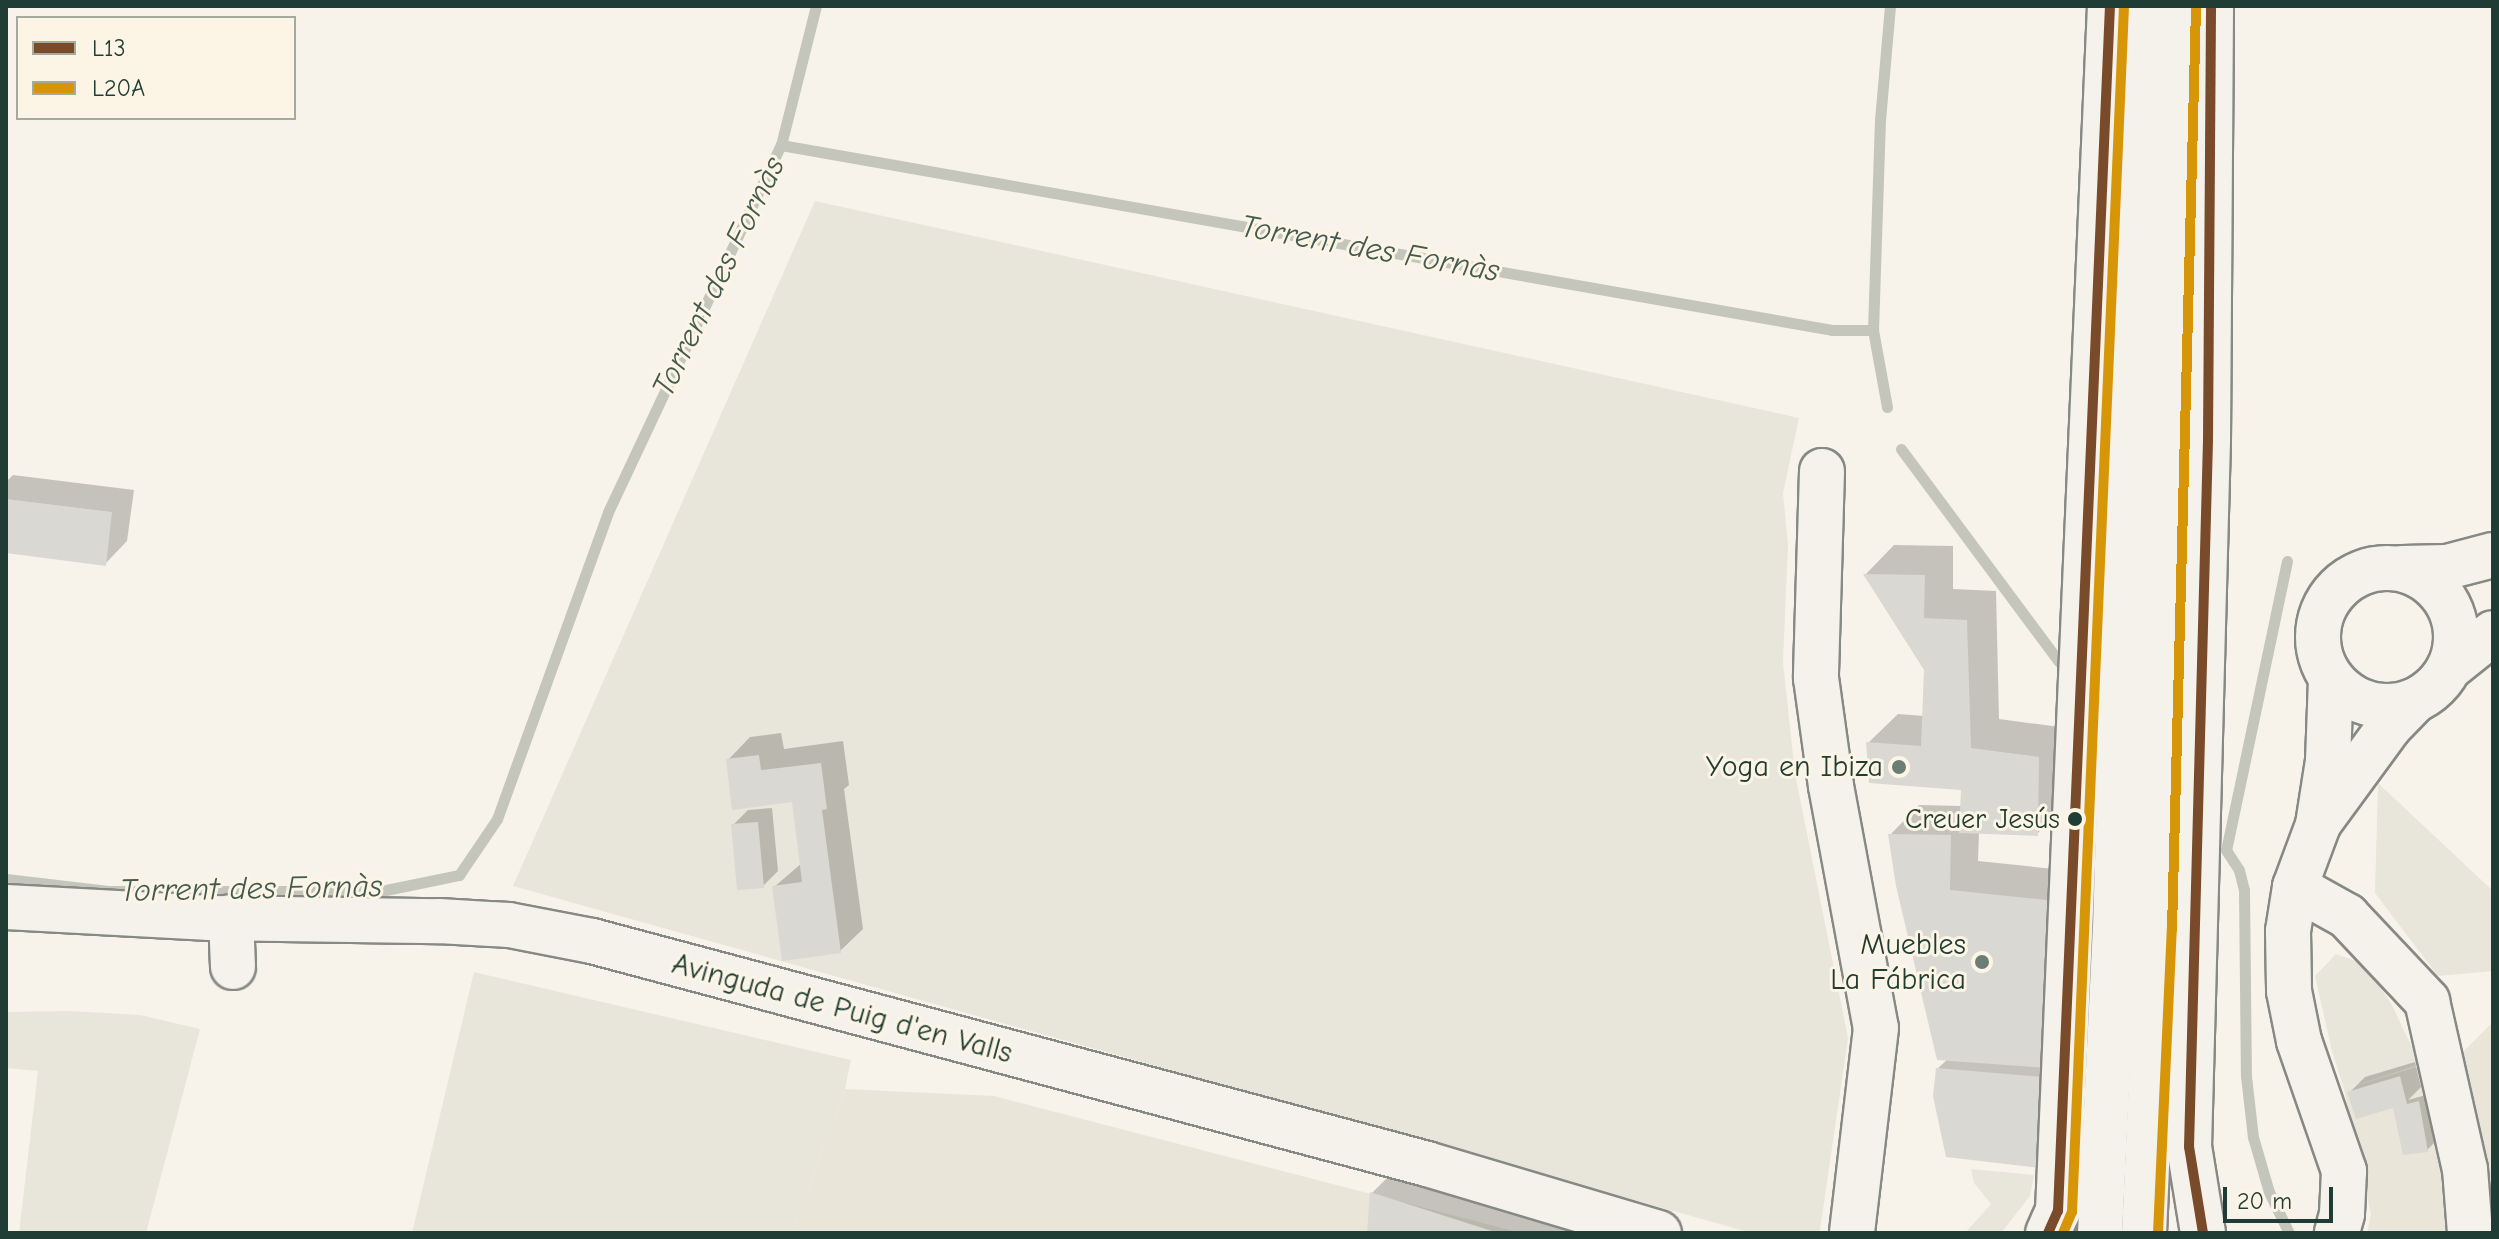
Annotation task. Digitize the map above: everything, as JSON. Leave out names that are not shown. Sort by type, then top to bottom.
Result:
[{"type":"main road","points":[[2048,1233],[2058,1211],[2110,6]]},
{"type":"main road","points":[[2100,1233],[2115,929],[2143,6]]},
{"type":"main road","points":[[2144,1233],[2164,731],[2182,6]]},
{"type":"main road","points":[[2203,1233],[2189,1147],[2208,456],[2211,6]]},
{"type":"main road","points":[[1822,471],[1816,678],[1831,786],[1876,1028],[1852,1233]]},
{"type":"main road","points":[[2414,701],[2378,706],[2360,701],[2331,679],[2317,640],[2320,619],[2328,600],[2342,583],[2360,572],[2380,567],[2447,567],[2493,555]]},
{"type":"main road","points":[[2402,568],[2419,574],[2446,598],[2457,633],[2449,668]]},
{"type":"main road","points":[[2318,825],[2389,727],[2414,701],[2440,682],[2449,668],[2493,633]]},
{"type":"main road","points":[[2331,679],[2328,761],[2318,825],[2295,887],[2288,931],[2289,991],[2299,1041],[2344,1171],[2342,1214],[2337,1233]]},
{"type":"main road","points":[[2295,887],[2347,916],[2427,1001],[2465,1169],[2470,1233]]},
{"type":"main road","name":"Avinguda de Puig d'en Valls","points":[[6,907],[509,925],[592,941],[1414,1160],[1659,1233]]},
{"type":"main road","points":[[231,917],[233,967]]},
{"type":"shaded area","points":[[815,201],[1799,418],[1783,493],[1788,545],[1783,662],[1795,774],[1848,1038],[1820,1230],[1815,1233],[1752,1233],[513,886]]},
{"type":"shaded area","points":[[2378,783],[2493,891],[2493,971],[2438,976],[2375,893]]},
{"type":"shaded area","points":[[2336,954],[2364,964],[2392,1005],[2420,1064],[2344,1089],[2315,976]]},
{"type":"shaded area","points":[[474,972],[851,1060],[845,1089],[792,1233],[412,1233]]},
{"type":"shaded area","points":[[69,1011],[140,1015],[200,1029],[146,1233],[19,1233],[38,1071],[6,1068],[6,1012]]},
{"type":"shaded area","points":[[2493,1022],[2493,1233],[2367,1233],[2371,1214],[2344,1089],[2461,1054]]},
{"type":"shaded area","points":[[845,1089],[994,1096],[1521,1233],[792,1233]]},
{"type":"shaded area","points":[[1971,1169],[2034,1175],[2030,1196],[2001,1233],[1965,1233],[1991,1204],[1974,1183]]},
{"type":"building","points":[[6,499],[112,512],[106,566],[6,553]]},
{"type":"building","points":[[1863,574],[1925,575],[1924,618],[1967,620],[1971,748],[2039,757],[2038,836],[1959,833],[1961,790],[1869,783],[1866,742],[1921,746],[1924,670]]},
{"type":"building","points":[[759,755],[761,770],[821,763],[827,809],[822,810],[841,953],[782,961],[772,886],[802,882],[792,802],[732,810],[726,759]]},
{"type":"building","points":[[758,822],[764,888],[737,890],[731,824]]},
{"type":"building","name":"Muebles La Fábrica","points":[[1888,834],[1951,835],[1950,890],[2055,901],[2048,1068],[1937,1060],[1896,886]]},
{"type":"building","points":[[1936,1068],[2043,1077],[2041,1168],[1946,1157],[1933,1096]]},
{"type":"building","points":[[2400,1076],[2407,1104],[2419,1101],[2428,1152],[2403,1155],[2393,1108],[2356,1119],[2347,1092]]},
{"type":"building","points":[[1370,1192],[1495,1232],[1495,1233],[1367,1233]]},
{"type":"waterway","points":[[781,145],[816,6]]},
{"type":"waterway","points":[[1887,407],[1873,330],[1880,120],[1890,6]]},
{"type":"waterway","name":"Torrent des Fornàs","points":[[6,879],[108,891],[381,891],[459,875],[497,819],[608,512],[781,145],[1832,330],[1873,330]]},
{"type":"waterway","points":[[1901,449],[2059,662]]},
{"type":"waterway","points":[[2287,561],[2226,850],[2239,870],[2244,890],[2246,1076],[2253,1137],[2269,1192],[2289,1233]]},
{"type":"transit line","name":"L13","points":[[2048,1233],[2058,1211],[2110,6]]},
{"type":"transit line","name":"L20A","points":[[2158,1233],[2172,930],[2196,6]]},
{"type":"transit line","name":"L13","points":[[2203,1233],[2189,1147],[2208,440],[2211,6]]},
{"type":"transit line","name":"L20A","points":[[2063,1233],[2072,1212],[2124,7]]},
{"type":"place","name":"Yoga en Ibiza","points":[[1899,767]]},
{"type":"place","name":"Creuer Jesús","points":[[2075,819]]},
{"type":"place","name":"Muebles La Fábrica","points":[[1982,962]]}]
